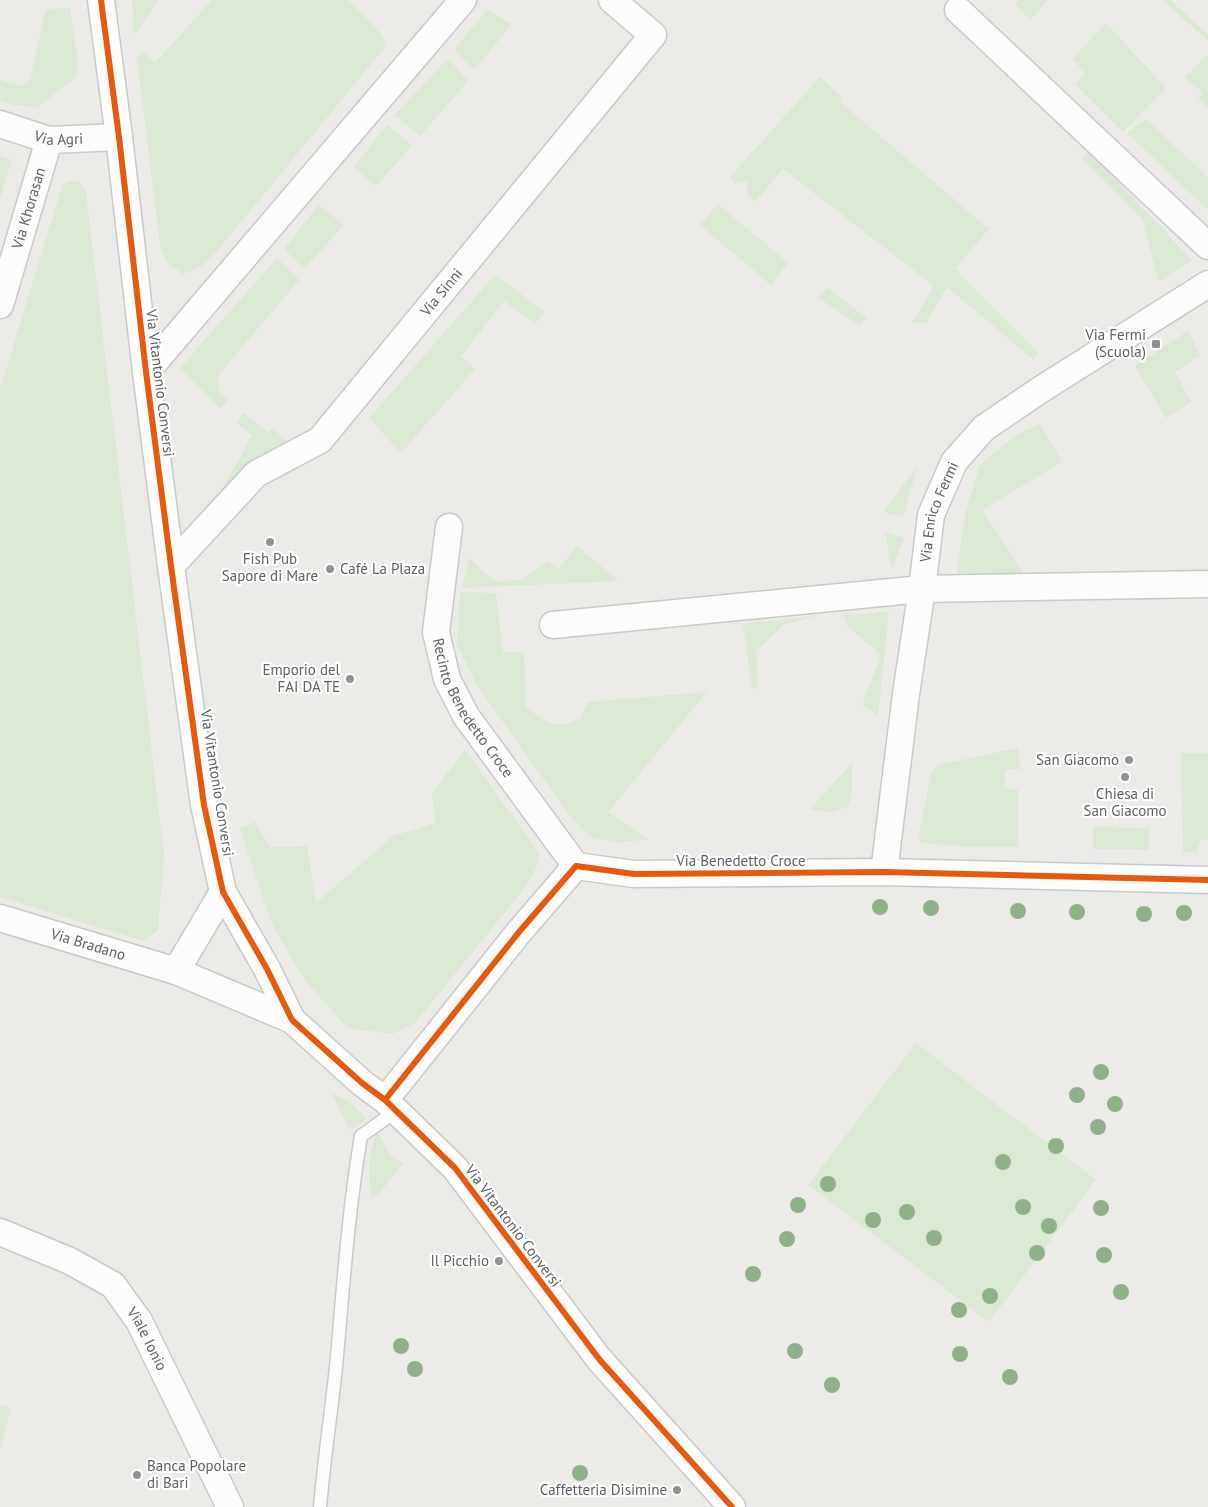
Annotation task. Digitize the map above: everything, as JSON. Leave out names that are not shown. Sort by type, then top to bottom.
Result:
[{"type":"street","name":"Via Vitantonio Conversi","points":[[101,0],[171,566],[204,805],[223,892],[267,969],[292,1020],[362,1084],[390,1105],[455,1168],[599,1360],[732,1507]]},
{"type":"street","points":[[146,372],[463,0]]},
{"type":"street","name":"Via Sinni","points":[[171,566],[256,474],[320,440],[653,35],[612,0]]},
{"type":"street","points":[[958,10],[1208,246]]},
{"type":"street","name":"Via Agri","points":[[0,124],[49,140],[119,137]]},
{"type":"street","name":"Via Khorasan","points":[[0,306],[49,140]]},
{"type":"street","name":"Via Enrico Fermi","points":[[884,872],[931,515],[954,462],[984,428],[1040,390],[1208,284]]},
{"type":"street","name":"Recinto Benedetto Croce","points":[[449,527],[436,632],[447,679],[466,716],[576,866]]},
{"type":"street","points":[[553,626],[922,589],[1208,584]]},
{"type":"street","points":[[390,1105],[519,932],[576,866]]},
{"type":"street","name":"Via Benedetto Croce","points":[[576,866],[634,874],[884,872],[1208,880]]},
{"type":"street","points":[[176,971],[223,892]]},
{"type":"street","name":"Via Bradano","points":[[0,918],[176,971],[292,1020]]},
{"type":"street","name":"Viale Ionio","points":[[0,1232],[70,1261],[113,1286],[139,1321],[230,1507]]},
{"type":"lane","points":[[320,1507],[336,1369],[346,1241],[361,1136],[390,1105]]},
{"type":"green space","points":[[132,0],[159,0],[134,35]]},
{"type":"green space","points":[[212,0],[348,0],[381,34],[386,46],[213,256],[200,267],[183,274],[167,263],[160,246],[137,58],[144,51],[155,63]]},
{"type":"green space","points":[[1018,0],[1048,0],[1030,20],[1015,3]]},
{"type":"green space","points":[[1163,0],[1170,0],[1208,35],[1208,41]]},
{"type":"green space","points":[[70,8],[78,61],[76,77],[37,108],[0,101],[0,80],[22,86],[30,79],[46,9]]},
{"type":"green space","points":[[487,10],[512,24],[474,70],[454,49]]},
{"type":"green space","points":[[1106,23],[1166,88],[1123,132],[1075,84],[1086,73],[1072,59]]},
{"type":"green space","points":[[1208,54],[1208,108],[1198,99],[1203,93],[1185,77]]},
{"type":"green space","points":[[448,58],[468,81],[420,136],[395,115]]},
{"type":"green space","points":[[820,77],[842,97],[839,101],[989,229],[955,269],[1038,352],[1034,360],[947,287],[926,323],[912,323],[934,286],[783,169],[755,202],[748,196],[747,181],[735,183],[729,178]]},
{"type":"green space","points":[[1146,119],[1208,177],[1208,210],[1127,133]]},
{"type":"green space","points":[[387,125],[412,145],[376,186],[354,167]]},
{"type":"green space","points":[[1089,151],[1192,260],[1159,282],[1142,219],[1082,159]]},
{"type":"green space","points":[[0,156],[12,160],[0,199]]},
{"type":"green space","points":[[72,180],[80,182],[86,192],[164,855],[158,930],[143,941],[0,897],[0,389],[63,184]]},
{"type":"green space","points":[[718,204],[788,263],[771,285],[700,225]]},
{"type":"green space","points":[[319,205],[344,225],[304,269],[284,249]]},
{"type":"green space","points":[[277,258],[299,280],[217,377],[220,393],[228,400],[220,409],[180,368]]},
{"type":"green space","points":[[495,275],[545,312],[535,324],[504,301],[461,356],[475,369],[401,453],[369,418]]},
{"type":"green space","points":[[827,288],[867,318],[859,325],[817,297]]},
{"type":"green space","points":[[1188,331],[1200,355],[1175,372],[1191,402],[1166,418],[1135,366]]},
{"type":"green space","points":[[244,413],[269,433],[273,429],[295,447],[224,498],[218,496],[252,436],[237,423]]},
{"type":"green space","points":[[1040,424],[1062,462],[982,510],[1027,578],[956,580],[965,514],[980,465],[1016,435]]},
{"type":"green space","points":[[918,465],[903,517],[883,512]]},
{"type":"green space","points":[[885,532],[904,538],[892,569]]},
{"type":"green space","points":[[577,546],[619,581],[462,588],[469,558],[494,581],[521,580],[547,561],[559,569]]},
{"type":"green space","points":[[460,592],[496,593],[503,652],[524,652],[526,707],[546,721],[564,724],[581,718],[588,702],[707,692],[608,812],[649,839],[618,843],[590,837],[570,816],[476,684],[457,644]]},
{"type":"green space","points":[[889,612],[878,715],[862,705],[880,654],[847,626],[843,615]]},
{"type":"green space","points":[[816,616],[784,625],[756,651],[758,688],[752,689],[743,624]]},
{"type":"green space","points":[[1018,748],[1020,769],[1005,770],[1004,788],[1018,790],[1018,847],[970,847],[921,843],[919,835],[931,773],[938,765]]},
{"type":"green space","points":[[465,750],[539,853],[537,866],[527,885],[415,1023],[392,1034],[348,1028],[306,982],[271,922],[240,829],[255,822],[270,847],[307,846],[316,903],[393,836],[436,823],[432,793]]},
{"type":"green space","points":[[1181,753],[1208,753],[1208,839],[1201,840],[1196,853],[1183,852]]},
{"type":"green space","points":[[852,763],[852,793],[848,807],[832,812],[809,810]]},
{"type":"green space","points":[[1093,827],[1149,828],[1149,850],[1093,849]]},
{"type":"green space","points":[[916,1043],[1096,1180],[989,1322],[808,1185]]},
{"type":"green space","points":[[331,1093],[350,1102],[366,1118],[350,1130]]},
{"type":"green space","points":[[378,1134],[392,1157],[403,1164],[381,1191],[371,1199],[370,1153]]},
{"type":"green space","points":[[0,1405],[11,1408],[0,1450]]},
{"type":"cycle path","points":[[101,0],[171,566],[204,805],[223,892],[267,969],[292,1020],[362,1083],[385,1100],[455,1168],[599,1359],[732,1507]]},
{"type":"cycle path","points":[[385,1100],[519,932],[576,866],[634,874],[884,872],[1208,880]]},
{"type":"place","name":"Via Fermi (Scuola)","points":[[1156,344]]},
{"type":"place","name":"Fish Pub Sapore di Mare","points":[[270,542]]},
{"type":"place","name":"Café La Plaza","points":[[330,569]]},
{"type":"place","name":"Emporio del FAI DA TE","points":[[350,679]]},
{"type":"place","name":"San Giacomo","points":[[1129,760]]},
{"type":"place","name":"Chiesa di San Giacomo","points":[[1125,777]]},
{"type":"place","name":"Il Picchio","points":[[499,1261]]},
{"type":"place","name":"Banca Popolare di Bari","points":[[137,1475]]},
{"type":"place","name":"Caffetteria Disimine","points":[[677,1490]]}]
